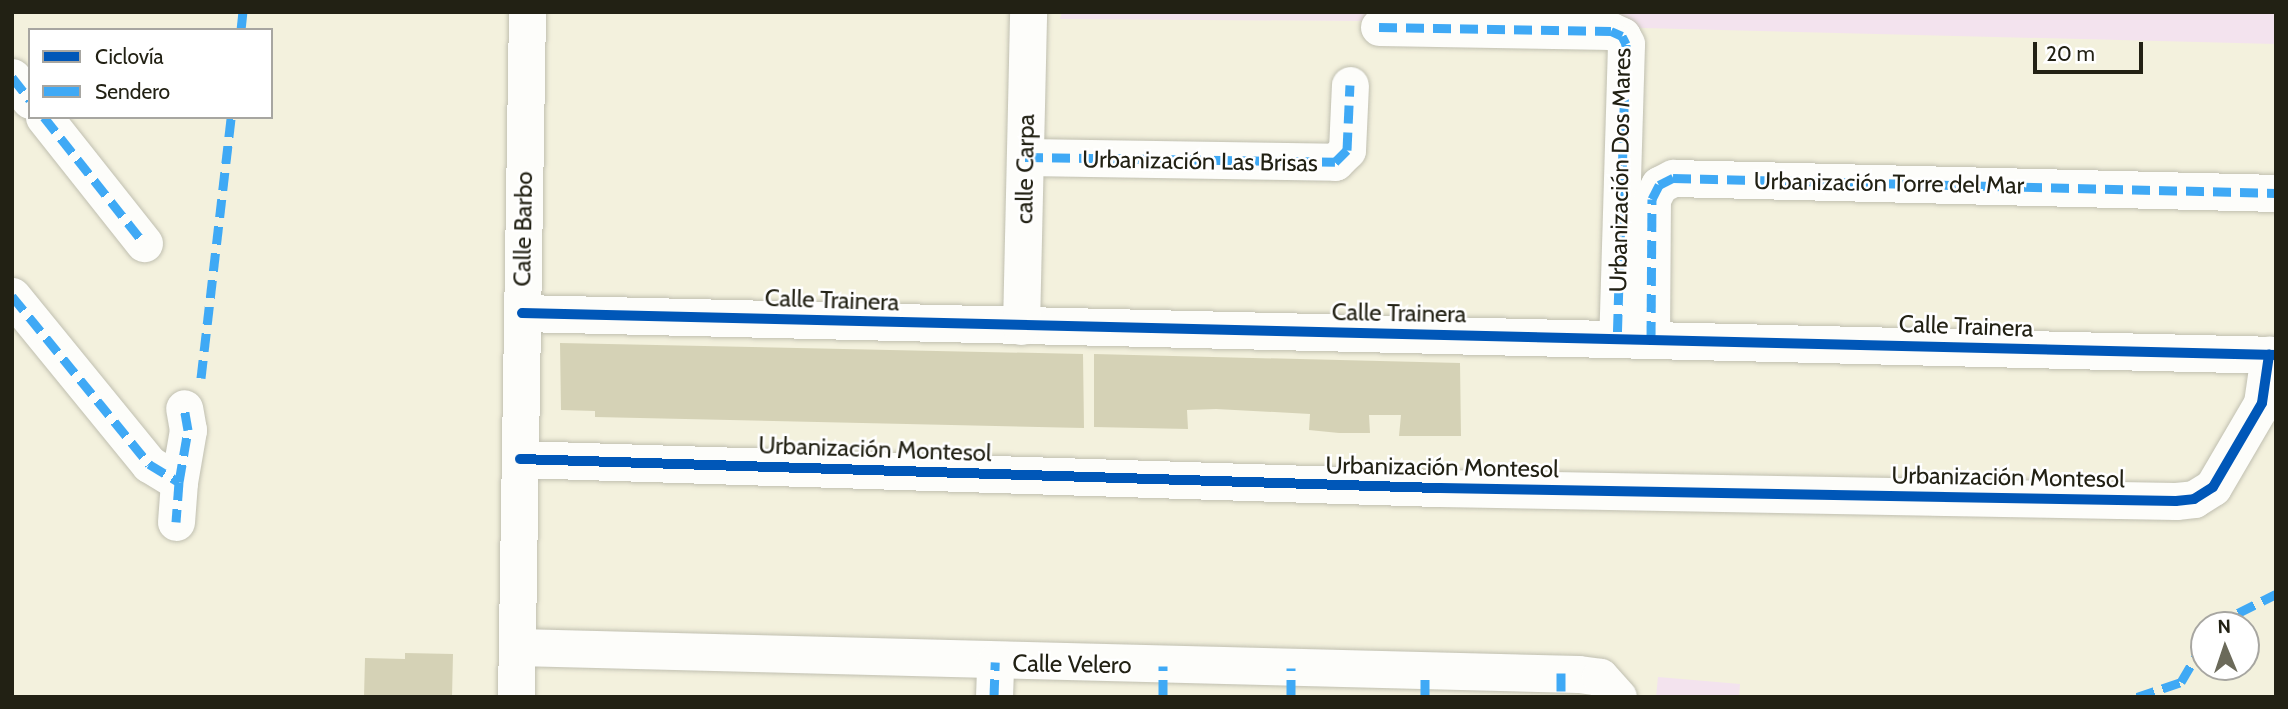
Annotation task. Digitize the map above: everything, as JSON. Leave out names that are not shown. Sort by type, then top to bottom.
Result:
[{"type":"street","name":"Calle Barbo","points":[[516,697],[527,12]]},
{"type":"street","name":"calle Carpa","points":[[1021,326],[1028,12]]},
{"type":"street","name":"Urbanización Dos Mares","points":[[1379,27],[1611,31],[1622,36],[1626,44],[1634,339]]},
{"type":"street","points":[[12,78],[28,98]]},
{"type":"street","name":"Urbanización Las Brisas","points":[[1025,157],[1335,162],[1347,150],[1350,85]]},
{"type":"street","points":[[46,119],[144,243]]},
{"type":"street","name":"Urbanización Torre del Mar","points":[[1634,339],[1652,199],[1659,185],[1673,178],[2276,193]]},
{"type":"street","points":[[12,296],[149,464],[179,482]]},
{"type":"street","name":"Calle Trainera","points":[[522,313],[2272,355]]},
{"type":"street","name":"Urbanización Montesol","points":[[520,459],[1440,488],[2176,501],[2194,499],[2213,486],[2262,403],[2272,355]]},
{"type":"street","points":[[176,522],[179,482],[188,430],[184,408]]},
{"type":"street","name":"Calle Velero","points":[[517,647],[995,680],[1561,685],[1600,677],[1618,697]]},
{"type":"shaded area","points":[[1062,12],[2276,12],[2276,44],[1366,21],[1060,19]]},
{"type":"shaded area","points":[[1658,677],[1740,684],[1739,697],[1656,697]]},
{"type":"building","points":[[560,343],[1083,354],[1084,428],[595,417],[595,411],[561,410]]},
{"type":"building","points":[[1094,354],[1460,363],[1461,436],[1399,436],[1401,415],[1369,415],[1370,433],[1339,433],[1309,430],[1310,414],[1216,409],[1187,410],[1188,429],[1094,427]]},
{"type":"building","points":[[405,653],[453,654],[452,697],[364,697],[365,658],[405,659]]},
{"type":"marked path","points":[[241,28],[243,12]]},
{"type":"marked path","points":[[1379,27],[1611,31],[1622,36],[1626,44],[1617,339]]},
{"type":"marked path","points":[[12,77],[28,97]]},
{"type":"marked path","points":[[1025,157],[1335,162],[1347,150],[1350,85]]},
{"type":"marked path","points":[[46,119],[144,243]]},
{"type":"marked path","points":[[201,378],[231,119]]},
{"type":"marked path","points":[[1651,339],[1652,199],[1659,185],[1673,178],[2276,193]]},
{"type":"marked path","points":[[12,296],[149,464],[179,482],[176,522]]},
{"type":"marked path","points":[[179,482],[188,430],[184,408]]},
{"type":"marked path","points":[[2242,611],[2276,594]]},
{"type":"marked path","points":[[994,697],[995,662]]},
{"type":"marked path","points":[[1163,666],[1163,697]]},
{"type":"marked path","points":[[2137,697],[2181,682],[2190,667]]},
{"type":"marked path","points":[[1291,668],[1291,697]]},
{"type":"marked path","points":[[1425,671],[1425,697]]},
{"type":"marked path","points":[[1561,673],[1561,697]]},
{"type":"cycle path","points":[[522,313],[2276,355]]},
{"type":"cycle path","points":[[520,459],[1440,488],[2176,501],[2194,499],[2213,487],[2262,403],[2269,355]]}]
